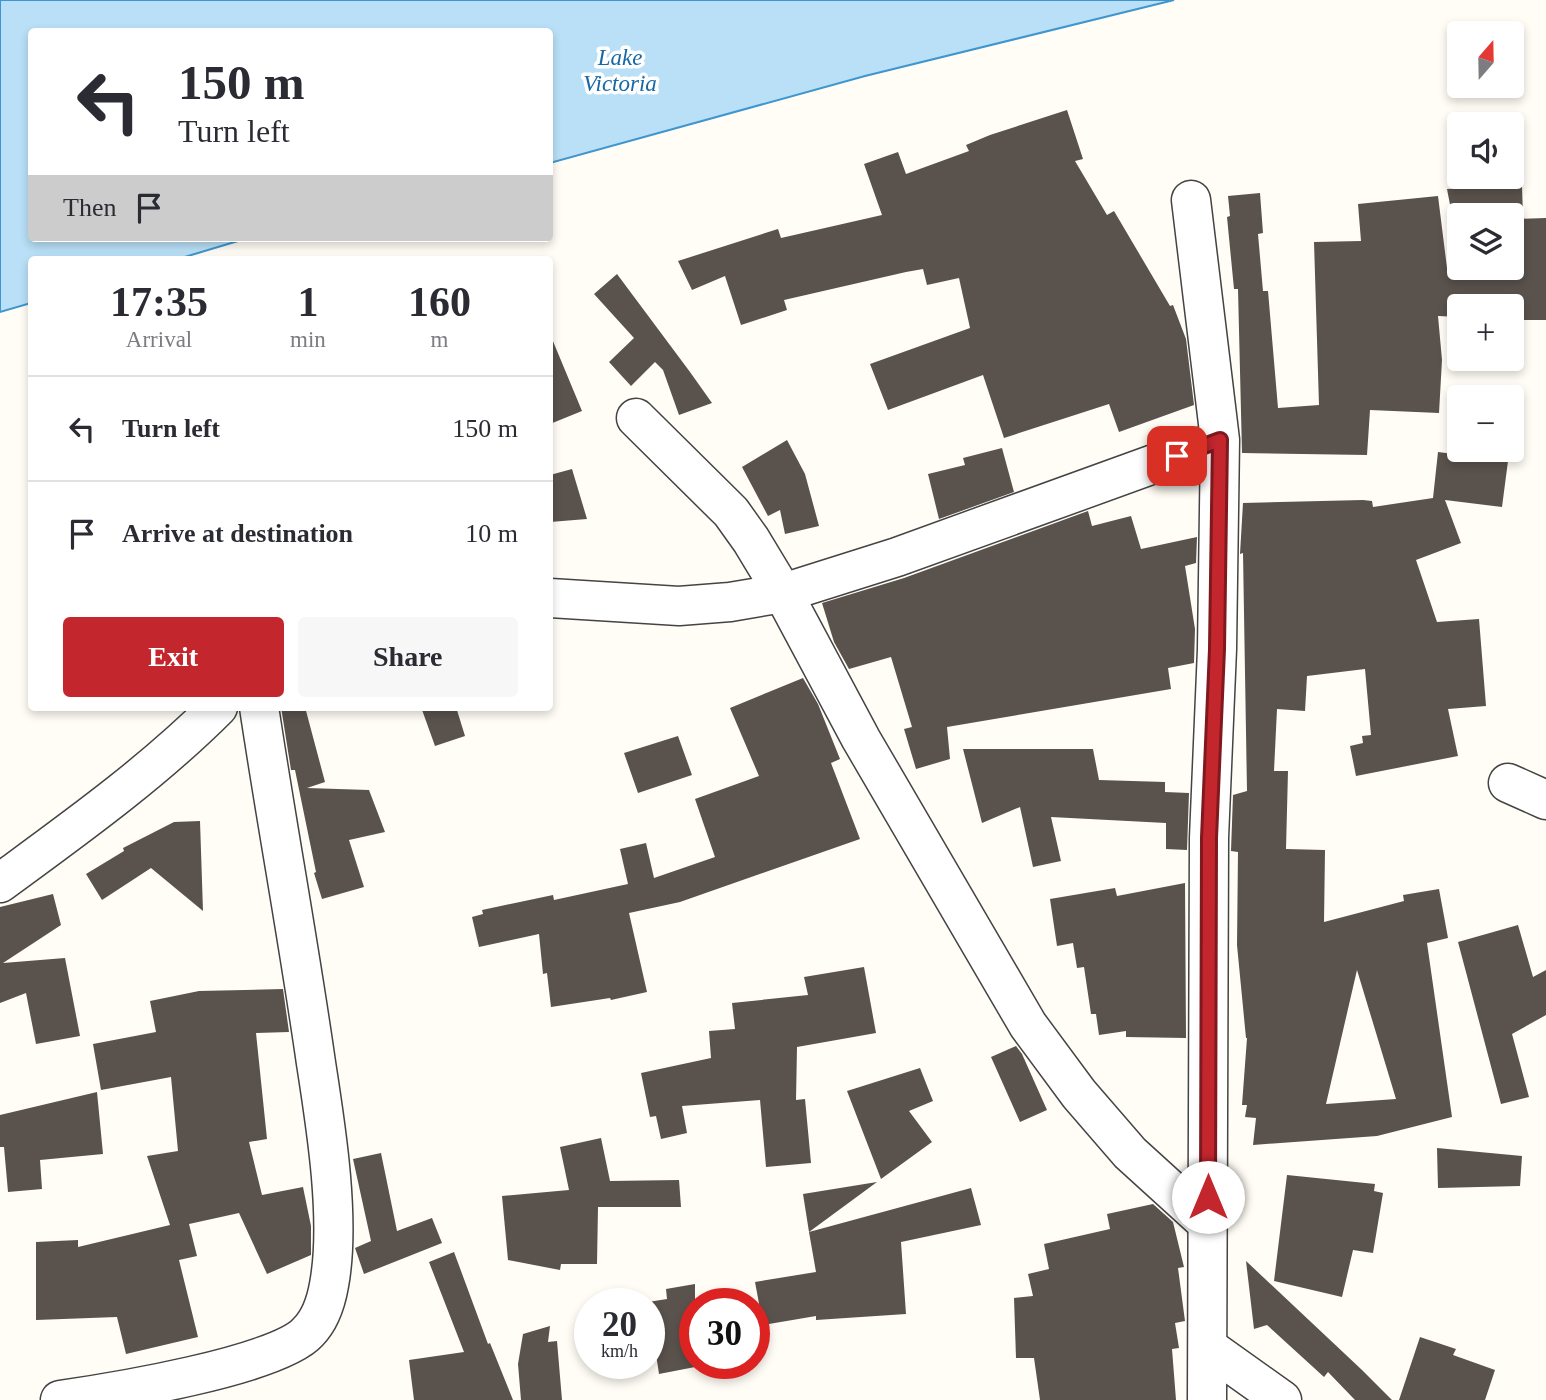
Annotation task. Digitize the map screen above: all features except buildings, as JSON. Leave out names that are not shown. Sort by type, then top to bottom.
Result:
[{"type":"street","points":[[1191,200],[1220,440],[1217,649],[1209,838],[1207,1400]]},
{"type":"street","points":[[636,418],[731,512],[751,540],[783,593],[861,738],[1028,1025],[1079,1094],[1130,1153],[1208,1223]]},
{"type":"street","points":[[553,598],[679,606],[730,603],[783,593],[897,558],[1220,440]]},
{"type":"street","points":[[0,883],[69,833],[161,759],[214,711]]},
{"type":"street","points":[[60,1400],[202,1373],[275,1352],[307,1334],[321,1313],[330,1284],[332,1202],[324,1116],[260,711]]},
{"type":"street","points":[[1507,783],[1546,800]]},
{"type":"street","points":[[1209,1348],[1282,1400]]},
{"type":"water","name":"Lake Victoria","points":[[0,0],[1174,0],[865,76],[553,162],[553,28],[28,28],[28,242],[235,242],[188,256],[28,256],[28,304],[0,312]]},
{"type":"route","points":[[1177,456],[1220,440],[1217,649],[1209,838],[1208,1197]]}]
